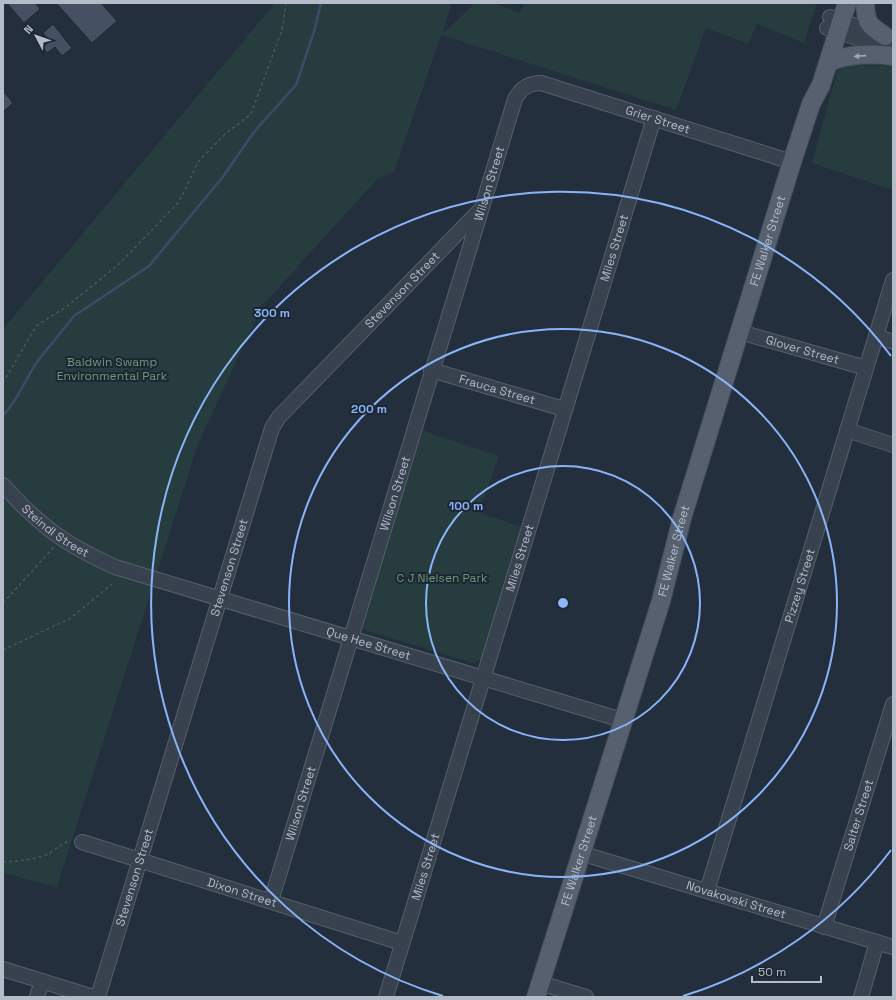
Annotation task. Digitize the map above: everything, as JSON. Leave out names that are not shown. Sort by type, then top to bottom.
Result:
[{"type":"main road","name":"FE Walker Street","points":[[811,104],[810,83],[834,20],[847,3]]},
{"type":"main road","points":[[865,3],[867,21],[874,29],[890,41]]},
{"type":"main road","name":"FE Walker Street","points":[[538,990],[622,720],[661,601],[682,518],[792,162],[811,104],[822,85],[829,62],[834,20]]},
{"type":"main road","points":[[829,62],[840,57],[878,55],[893,56]]},
{"type":"street","points":[[834,20],[890,41]]},
{"type":"street","name":"Grier Street","points":[[523,88],[529,84],[541,83],[792,162]]},
{"type":"street","name":"Wilson Street","points":[[271,901],[515,98],[523,88]]},
{"type":"street","name":"Miles Street","points":[[386,997],[482,677],[654,118]]},
{"type":"street","name":"Stevenson Street","points":[[98,997],[220,597],[275,423],[481,209]]},
{"type":"street","name":"Pizzey Street","points":[[706,891],[893,280]]},
{"type":"street","name":"Glover Street","points":[[740,332],[866,368]]},
{"type":"street","points":[[876,336],[893,342]]},
{"type":"street","name":"Frauca Street","points":[[432,370],[564,409]]},
{"type":"street","points":[[847,430],[893,445]]},
{"type":"street","name":"Steindl Street","points":[[3,485],[28,513],[55,536],[91,556],[115,567]]},
{"type":"street","name":"Que Hee Street","points":[[115,567],[220,597],[622,720]]},
{"type":"street","name":"Salter Street","points":[[824,927],[893,704]]},
{"type":"street","name":"Dixon Street","points":[[82,842],[402,943]]},
{"type":"street","name":"Novakovski Street","points":[[580,853],[893,947]]},
{"type":"street","points":[[861,997],[877,942]]},
{"type":"street","points":[[3,969],[94,997]]},
{"type":"street","points":[[37,997],[42,981]]},
{"type":"street","points":[[538,990],[586,997]]},
{"type":"path","points":[[3,383],[36,326],[66,307],[117,266],[176,204],[183,194],[198,162],[224,135],[251,114],[279,40],[286,3]]},
{"type":"path","points":[[3,603],[54,548]]},
{"type":"path","points":[[3,650],[71,618],[112,584]]},
{"type":"path","points":[[3,862],[25,861],[47,854],[65,843],[77,840],[82,842]]},
{"type":"green space","name":"Baldwin Swamp Environmental Park","points":[[275,3],[452,3],[442,34],[475,3],[493,3],[520,13],[524,3],[817,3],[804,43],[757,24],[748,44],[706,28],[676,110],[441,35],[394,172],[377,179],[262,306],[198,444],[57,887],[3,873],[3,329]]},
{"type":"green space","points":[[839,65],[893,66],[893,190],[812,163]]},
{"type":"green space","name":"C J Nielsen Park","points":[[423,431],[499,456],[479,512],[523,528],[485,654],[480,660],[473,663],[365,630],[363,626],[364,618]]},
{"type":"building","points":[[7,3],[35,3],[40,9],[24,23]]},
{"type":"building","points":[[56,3],[101,3],[117,21],[92,43]]},
{"type":"building","points":[[53,24],[72,48],[62,56],[55,47],[47,53],[43,47],[50,41],[43,33]]},
{"type":"building","points":[[3,91],[13,103],[3,112]]},
{"type":"waterway","points":[[3,416],[15,400],[36,363],[74,316],[149,266],[222,178],[254,132],[296,85],[314,32],[321,3]]}]
